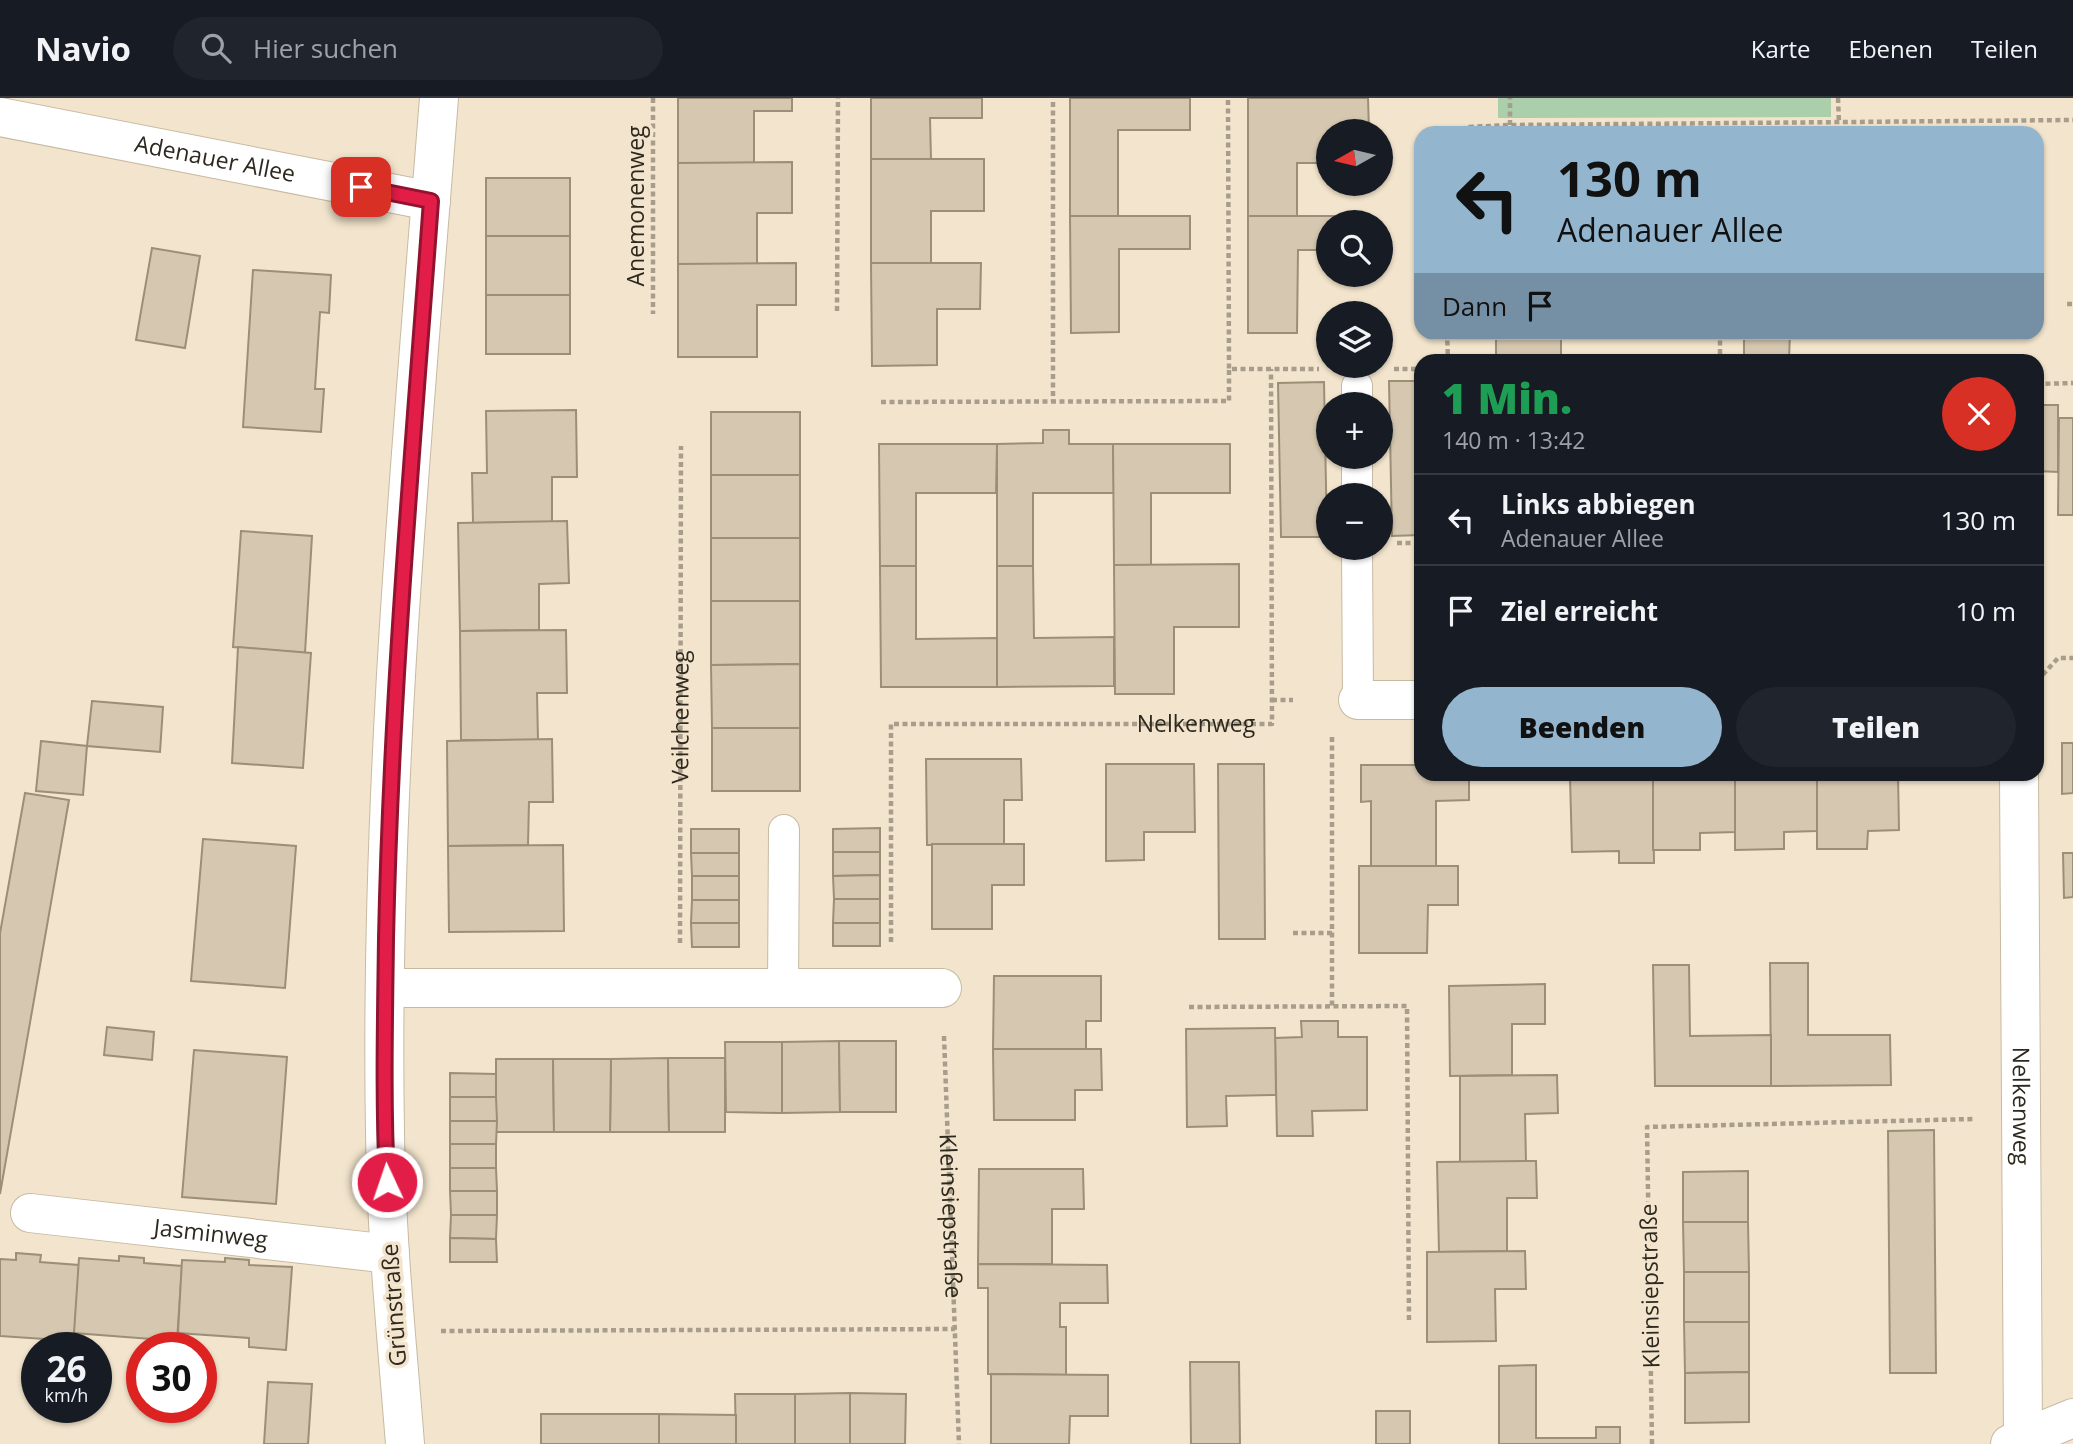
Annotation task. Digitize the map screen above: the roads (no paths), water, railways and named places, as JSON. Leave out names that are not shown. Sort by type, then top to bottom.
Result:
[{"type":"street","name":"Grünstraße","points":[[405,1444],[390,1254],[385,1134],[385,988],[393,716],[439,98]]},
{"type":"street","name":"Adenauer Allee","points":[[0,117],[431,201]]},
{"type":"street","points":[[1358,700],[1414,700]]},
{"type":"street","name":"Nelkenweg","points":[[2016,1441],[2020,1118],[2019,781]]},
{"type":"street","points":[[385,988],[942,988]]},
{"type":"street","name":"Jasminweg","points":[[30,1213],[390,1254]]},
{"type":"street","points":[[2016,1441],[2073,1418]]},
{"type":"lane","points":[[1357,560],[1358,700]]},
{"type":"lane","points":[[783,988],[784,830]]}]
